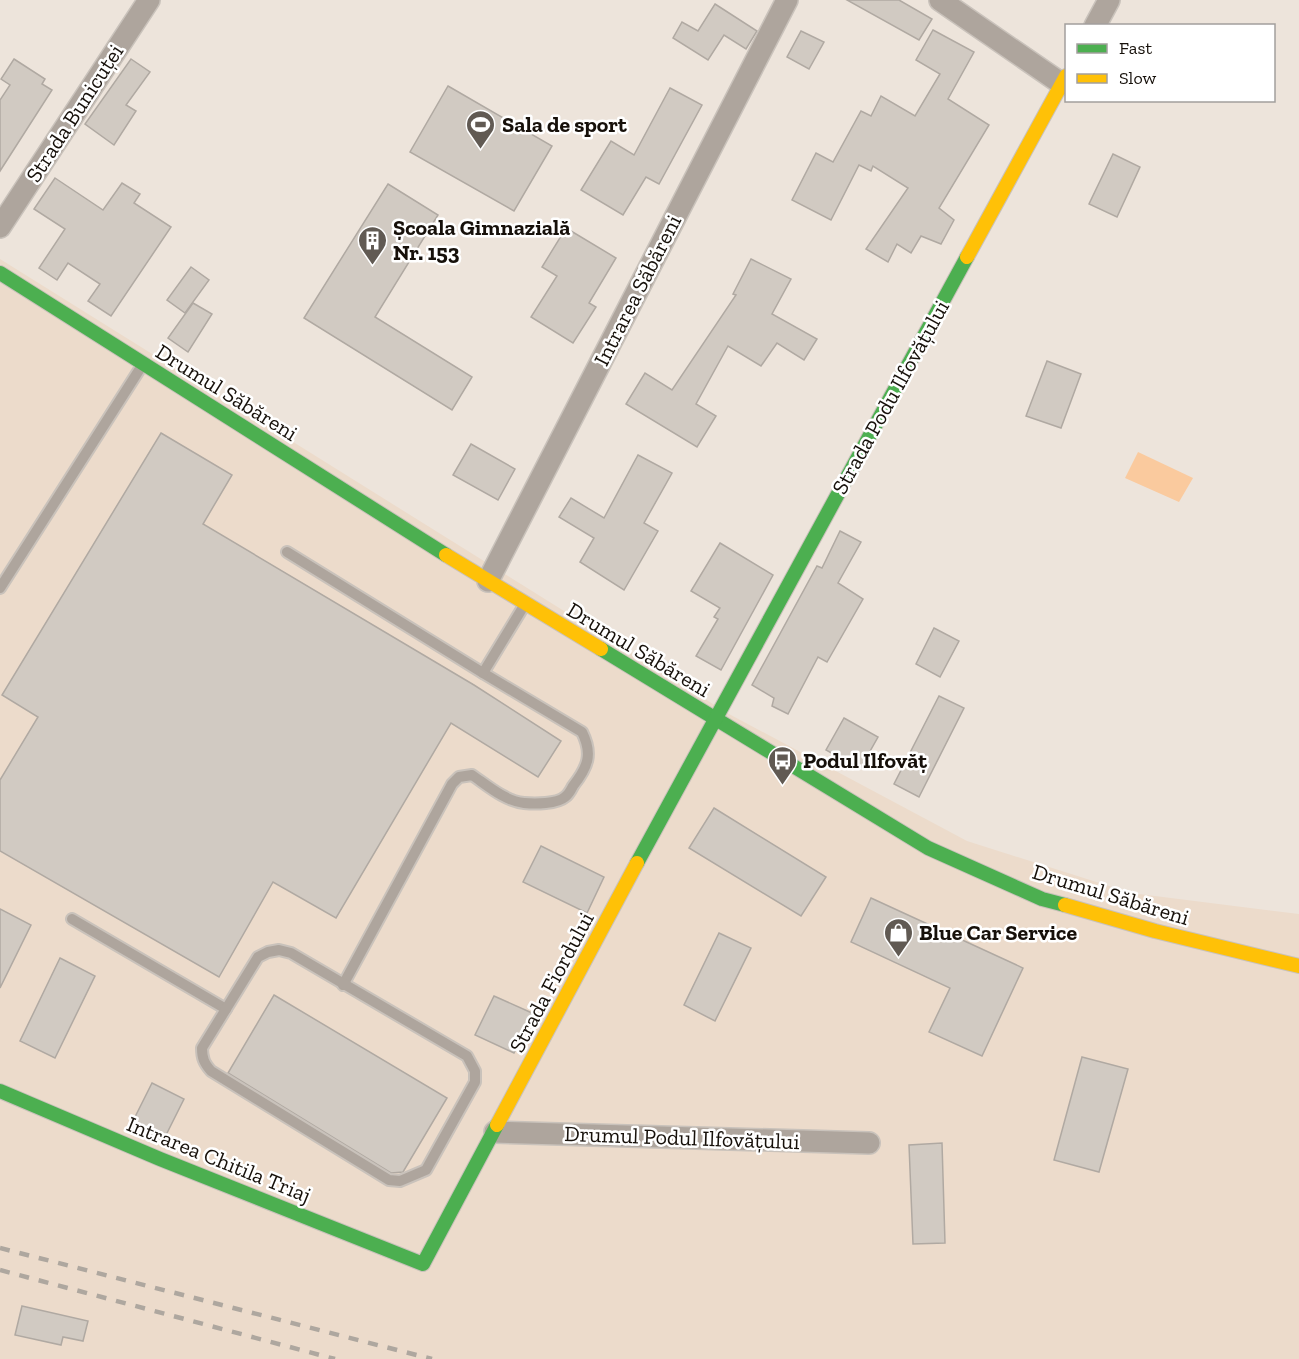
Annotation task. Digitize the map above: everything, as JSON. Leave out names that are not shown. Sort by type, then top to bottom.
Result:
[{"type":"street","name":"Strada Bunicuței","points":[[0,227],[149,0]]},
{"type":"street","name":"Intrarea Săbăreni","points":[[488,581],[787,0]]},
{"type":"street","points":[[940,0],[1064,80]]},
{"type":"street","points":[[1096,24],[1109,0]]},
{"type":"street","name":"Strada Podu Ilfovățului","points":[[714,719],[1064,80]]},
{"type":"street","name":"Drumul Săbăreni","points":[[0,273],[525,604],[928,848],[1042,899],[1155,931],[1299,966]]},
{"type":"street","name":"Strada Fiordului","points":[[423,1264],[714,719]]},
{"type":"street","name":"Intrarea Chitila Triaj","points":[[0,1091],[160,1159],[423,1264]]},
{"type":"street","name":"Drumul Podul Ilfovățului","points":[[495,1132],[869,1143]]},
{"type":"lane","points":[[0,588],[143,364]]},
{"type":"lane","points":[[287,552],[582,732],[588,744],[584,773],[564,798],[540,803],[524,803],[500,795],[472,775],[459,777],[452,784],[343,985]]},
{"type":"lane","points":[[483,673],[525,604]]},
{"type":"lane","points":[[72,919],[226,1009]]},
{"type":"lane","points":[[279,950],[291,953],[343,985],[467,1056],[473,1063],[475,1082],[426,1170],[416,1176],[400,1181],[389,1180],[211,1071],[204,1063],[202,1048],[258,957],[279,950]]},
{"type":"shaded area","points":[[0,259],[729,714],[967,841],[1131,893],[1299,914],[1299,1359],[0,1359]]},
{"type":"shaded area","points":[[1138,452],[1193,478],[1179,502],[1125,478]]},
{"type":"building","points":[[847,0],[899,0],[932,19],[919,40]]},
{"type":"building","points":[[715,4],[757,31],[746,49],[724,35],[708,60],[673,38],[682,22],[698,31]]},
{"type":"building","points":[[933,30],[974,52],[948,99],[989,125],[939,208],[954,220],[941,244],[921,236],[911,253],[897,244],[888,262],[866,249],[908,188],[873,166],[871,171],[859,165],[831,220],[792,200],[816,153],[833,162],[861,111],[871,116],[881,96],[915,116],[940,74],[916,60]]},
{"type":"building","points":[[801,31],[824,42],[809,69],[787,57]]},
{"type":"building","points":[[14,59],[45,79],[42,84],[52,90],[0,171],[0,100],[10,85],[1,79]]},
{"type":"building","points":[[131,59],[150,72],[126,105],[136,111],[114,145],[85,124]]},
{"type":"building","name":"Sala de sport","points":[[448,86],[552,146],[514,211],[410,152]]},
{"type":"building","points":[[670,88],[702,105],[659,184],[646,177],[623,215],[581,190],[611,141],[634,155]]},
{"type":"building","points":[[1113,154],[1140,167],[1117,217],[1089,204]]},
{"type":"building","points":[[55,178],[103,210],[122,183],[140,194],[134,203],[171,227],[111,316],[88,301],[100,284],[68,263],[57,280],[39,268],[65,229],[34,209]]},
{"type":"building","name":"Școala Gimnazială Nr. 153","points":[[388,184],[438,215],[375,317],[472,377],[452,410],[304,318]]},
{"type":"building","points":[[566,228],[616,258],[589,303],[596,307],[573,343],[531,317],[557,276],[542,267]]},
{"type":"building","points":[[751,259],[791,279],[772,314],[817,339],[804,360],[777,343],[761,366],[728,346],[696,404],[716,416],[697,447],[626,404],[645,373],[672,390],[736,295],[733,294]]},
{"type":"building","points":[[191,267],[209,280],[185,313],[167,300]]},
{"type":"building","points":[[193,303],[212,314],[188,352],[168,338]]},
{"type":"building","points":[[1047,361],[1081,374],[1061,428],[1026,416]]},
{"type":"building","points":[[161,433],[232,475],[203,524],[474,685],[561,741],[538,777],[451,723],[336,918],[273,882],[219,977],[0,851],[0,780],[38,717],[2,695]]},
{"type":"building","points":[[471,444],[515,469],[498,500],[453,475]]},
{"type":"building","points":[[638,455],[672,473],[644,523],[658,531],[624,590],[580,562],[594,538],[559,517],[571,498],[604,518]]},
{"type":"building","points":[[840,531],[861,542],[838,583],[863,599],[827,662],[818,657],[788,714],[772,706],[774,698],[752,685],[817,566],[822,568]]},
{"type":"building","points":[[720,543],[773,575],[721,670],[696,656],[718,619],[714,617],[720,608],[691,591]]},
{"type":"building","points":[[934,628],[959,641],[940,677],[916,664]]},
{"type":"building","points":[[939,696],[964,708],[919,797],[894,784]]},
{"type":"building","points":[[844,718],[878,737],[860,769],[826,750]]},
{"type":"building","points":[[714,808],[826,877],[801,916],[689,848]]},
{"type":"building","points":[[541,846],[604,877],[587,913],[523,882]]},
{"type":"building","points":[[871,898],[1023,968],[982,1056],[929,1032],[950,988],[851,942]]},
{"type":"building","points":[[0,909],[31,925],[0,988]]},
{"type":"building","points":[[719,933],[751,948],[715,1021],[684,1005]]},
{"type":"building","points":[[60,958],[95,976],[55,1058],[20,1041]]},
{"type":"building","points":[[274,995],[447,1098],[403,1172],[391,1173],[228,1073]]},
{"type":"building","points":[[494,996],[532,1013],[514,1053],[475,1035]]},
{"type":"building","points":[[1082,1057],[1128,1069],[1099,1172],[1054,1160]]},
{"type":"building","points":[[152,1083],[184,1099],[163,1141],[131,1125]]},
{"type":"building","points":[[942,1143],[945,1243],[913,1244],[909,1145]]},
{"type":"building","points":[[22,1306],[88,1321],[83,1341],[63,1337],[61,1345],[15,1335]]},
{"type":"railway","points":[[0,1248],[432,1359]]},
{"type":"railway","points":[[0,1270],[335,1359]]},
{"type":"traffic: fast","points":[[637,863],[967,257]]},
{"type":"traffic: fast","points":[[0,273],[446,555]]},
{"type":"traffic: fast","points":[[601,649],[928,848],[1042,899],[1065,905]]},
{"type":"traffic: fast","points":[[0,1091],[160,1159],[423,1264],[497,1125]]},
{"type":"traffic: slow","points":[[967,257],[1065,78]]},
{"type":"traffic: slow","points":[[446,555],[601,649]]},
{"type":"traffic: slow","points":[[497,1125],[637,863]]},
{"type":"traffic: slow","points":[[1065,905],[1155,931],[1299,966]]},
{"type":"place","name":"Sala de sport","points":[[481,150]]},
{"type":"place","name":"Școala Gimnazială Nr. 153","points":[[372,266]]},
{"type":"place","name":"Podul Ilfovăț","points":[[782,786]]},
{"type":"place","name":"Blue Car Service","points":[[898,958]]}]
